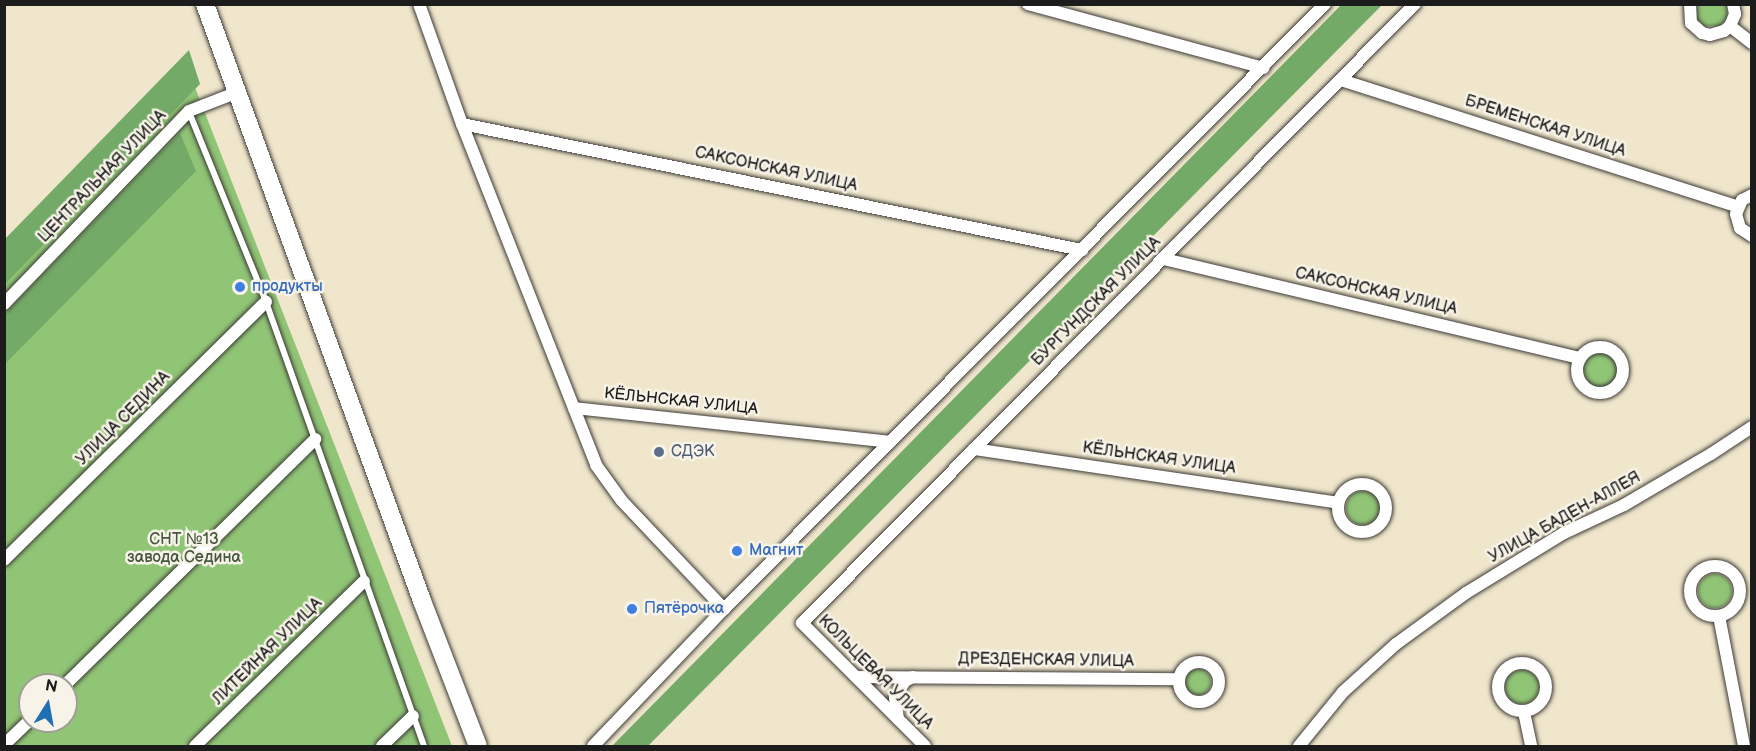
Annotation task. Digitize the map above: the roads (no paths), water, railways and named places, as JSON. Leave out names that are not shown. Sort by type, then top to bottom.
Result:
[{"type":"street","points":[[205,4],[422,601],[478,747]]},
{"type":"street","points":[[419,4],[462,124],[596,465],[622,501],[724,609]]},
{"type":"street","points":[[1028,4],[1263,68]]},
{"type":"street","points":[[593,747],[724,609],[1325,4]]},
{"type":"street","name":"БУРГУНДСКАЯ УЛИЦА","points":[[802,623],[1415,4]]},
{"type":"street","points":[[1690,4],[1691,23],[1702,33],[1717,34],[1730,26],[1735,15],[1733,4]]},
{"type":"street","points":[[1730,26],[1752,43]]},
{"type":"street","name":"БРЕМЕНСКАЯ УЛИЦА","points":[[1341,80],[1738,207]]},
{"type":"street","name":"ЦЕНТРАЛЬНАЯ УЛИЦА","points":[[4,304],[189,111],[238,92]]},
{"type":"street","name":"САКСОНСКАЯ УЛИЦА","points":[[462,124],[1082,250]]},
{"type":"street","points":[[1752,195],[1738,207],[1737,221],[1752,236]]},
{"type":"street","name":"САКСОНСКАЯ УЛИЦА","points":[[1164,259],[1580,358]]},
{"type":"street","name":"УЛИЦА СЕДИНА","points":[[4,560],[266,302]]},
{"type":"street","name":"КЁЛЬНСКАЯ УЛИЦА","points":[[574,408],[891,442]]},
{"type":"street","name":"УЛИЦА БАДЕН-АЛЛЕЯ","points":[[1299,747],[1342,692],[1396,644],[1466,593],[1564,533],[1624,505],[1752,427]]},
{"type":"street","points":[[77,673],[315,439]]},
{"type":"street","name":"КЁЛЬНСКАЯ УЛИЦА","points":[[974,449],[1338,503]]},
{"type":"street","points":[[1367,484],[1379,491],[1387,510],[1376,528],[1363,533],[1349,529],[1343,524],[1338,503],[1349,488],[1367,484]]},
{"type":"street","points":[[1717,566],[1730,571],[1740,588],[1737,604],[1730,613],[1719,616],[1708,616],[1698,610],[1690,595],[1691,584],[1697,574],[1706,568],[1717,566]]},
{"type":"street","name":"ЛИТЕЙНАЯ УЛИЦА","points":[[195,747],[364,581]]},
{"type":"street","points":[[1719,616],[1744,747]]},
{"type":"street","name":"КОЛЬЦЕВАЯ УЛИЦА","points":[[802,623],[925,747]]},
{"type":"street","points":[[1517,663],[1525,663],[1536,668],[1546,686],[1543,700],[1538,706],[1524,712],[1507,706],[1499,689],[1504,670],[1517,663]]},
{"type":"street","name":"ДРЕЗДЕНСКАЯ УЛИЦА","points":[[856,676],[1178,679]]},
{"type":"street","points":[[899,721],[895,698],[905,681],[914,676]]},
{"type":"street","points":[[1524,712],[1531,747]]},
{"type":"street","points":[[382,747],[413,716]]},
{"type":"street","points":[[4,745],[18,732]]},
{"type":"lane","points":[[189,111],[266,302],[424,747]]},
{"type":"place","name":"продукты","points":[[240,287]]},
{"type":"place","name":"СДЭК","points":[[659,452]]},
{"type":"place","name":"Магнит","points":[[737,551]]},
{"type":"place","name":"Пятёрочка","points":[[632,609]]},
{"type":"park label","name":"СНТ №13 завода Седина","points":[[184,549]]}]
